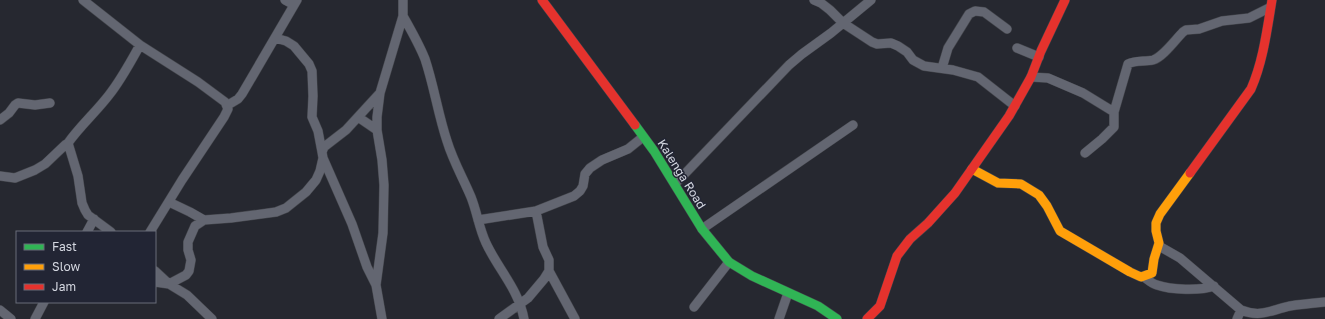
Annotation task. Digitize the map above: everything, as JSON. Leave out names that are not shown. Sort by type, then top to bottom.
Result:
[{"type":"street","points":[[83,0],[140,45],[198,82],[228,105]]},
{"type":"street","points":[[151,231],[182,180],[224,117],[228,105],[238,99],[242,94],[275,38],[295,2],[285,0]]},
{"type":"street","points":[[376,285],[384,218],[384,184],[377,130],[377,117],[380,93],[403,16],[403,0]]},
{"type":"street","name":"Kalenga Road","points":[[542,0],[643,137],[675,184],[702,229],[729,262],[752,276],[818,306],[837,319]]},
{"type":"street","points":[[814,0],[821,3],[843,23],[872,42],[877,44],[891,43],[898,46],[907,52],[918,64],[924,66],[942,68],[978,77],[1015,106]]},
{"type":"street","points":[[675,184],[789,65],[831,34],[870,0]]},
{"type":"street","points":[[867,319],[880,306],[896,256],[910,239],[928,223],[955,193],[1009,116],[1031,77],[1065,0]]},
{"type":"street","points":[[1084,153],[1114,126],[1114,112],[1127,65],[1129,63],[1156,59],[1186,30],[1199,29],[1222,21],[1249,18],[1270,4]]},
{"type":"street","points":[[1144,277],[1152,273],[1154,259],[1159,246],[1156,223],[1160,214],[1251,89],[1255,80],[1266,36],[1270,4]]},
{"type":"street","points":[[942,68],[948,48],[969,14],[975,11],[984,12],[1007,30]]},
{"type":"street","points":[[403,16],[418,42],[424,58],[447,141],[470,195],[486,243],[497,264],[514,290],[524,319]]},
{"type":"street","points":[[275,38],[286,41],[294,46],[310,64],[312,71],[313,96],[312,117],[318,131],[322,155],[352,224],[367,267],[376,285],[382,319]]},
{"type":"street","points":[[0,176],[15,178],[35,170],[45,164],[68,143],[79,128],[108,96],[125,73],[140,45]]},
{"type":"street","points":[[1017,48],[1039,57]]},
{"type":"street","points":[[1031,77],[1048,78],[1083,93],[1114,112]]},
{"type":"street","points":[[156,282],[169,284],[186,275],[189,271],[190,260],[188,242],[195,226],[204,220],[276,212],[286,208],[306,192],[316,180],[320,171],[324,147],[342,134],[380,93]]},
{"type":"street","points":[[0,120],[18,103],[35,105],[50,103]]},
{"type":"street","points":[[358,117],[377,130]]},
{"type":"street","points":[[702,229],[853,125]]},
{"type":"street","points":[[478,220],[536,211],[574,196],[583,186],[585,174],[590,168],[602,160],[628,149],[643,137]]},
{"type":"street","points":[[68,143],[78,176],[84,210],[110,231]]},
{"type":"street","points":[[972,169],[998,183],[1021,184],[1025,186],[1039,196],[1047,206],[1060,231],[1106,256],[1130,272],[1144,277],[1158,286],[1200,289],[1214,286]]},
{"type":"street","points":[[169,202],[204,220]]},
{"type":"street","points":[[536,211],[543,247],[549,260],[549,271],[575,319]]},
{"type":"street","points":[[88,231],[94,219]]},
{"type":"street","points":[[1159,246],[1180,258],[1241,310],[1251,314],[1261,314],[1290,306],[1325,302]]},
{"type":"street","points":[[694,307],[729,262]]},
{"type":"street","points":[[499,319],[528,298],[549,271]]},
{"type":"street","points":[[156,272],[169,284],[187,296],[212,319]]},
{"type":"street","points":[[779,319],[788,293]]},
{"type":"street","points":[[35,319],[43,303]]},
{"type":"street","points":[[0,310],[11,319]]},
{"type":"street","points":[[1237,319],[1241,310]]},
{"type":"traffic: fast","points":[[635,125],[654,151],[702,229],[729,262],[752,276],[818,306],[837,319]]},
{"type":"traffic: slow","points":[[972,169],[998,183],[1021,184],[1039,195],[1047,206],[1060,231],[1141,277],[1152,273],[1154,259],[1159,243],[1156,223],[1160,214],[1190,173]]},
{"type":"traffic: jam","points":[[542,0],[635,125]]},
{"type":"traffic: jam","points":[[867,319],[880,306],[897,256],[910,239],[928,223],[955,193],[1009,116],[1031,77],[1041,51],[1065,0]]},
{"type":"traffic: jam","points":[[1190,173],[1251,89],[1262,57],[1272,0]]}]
